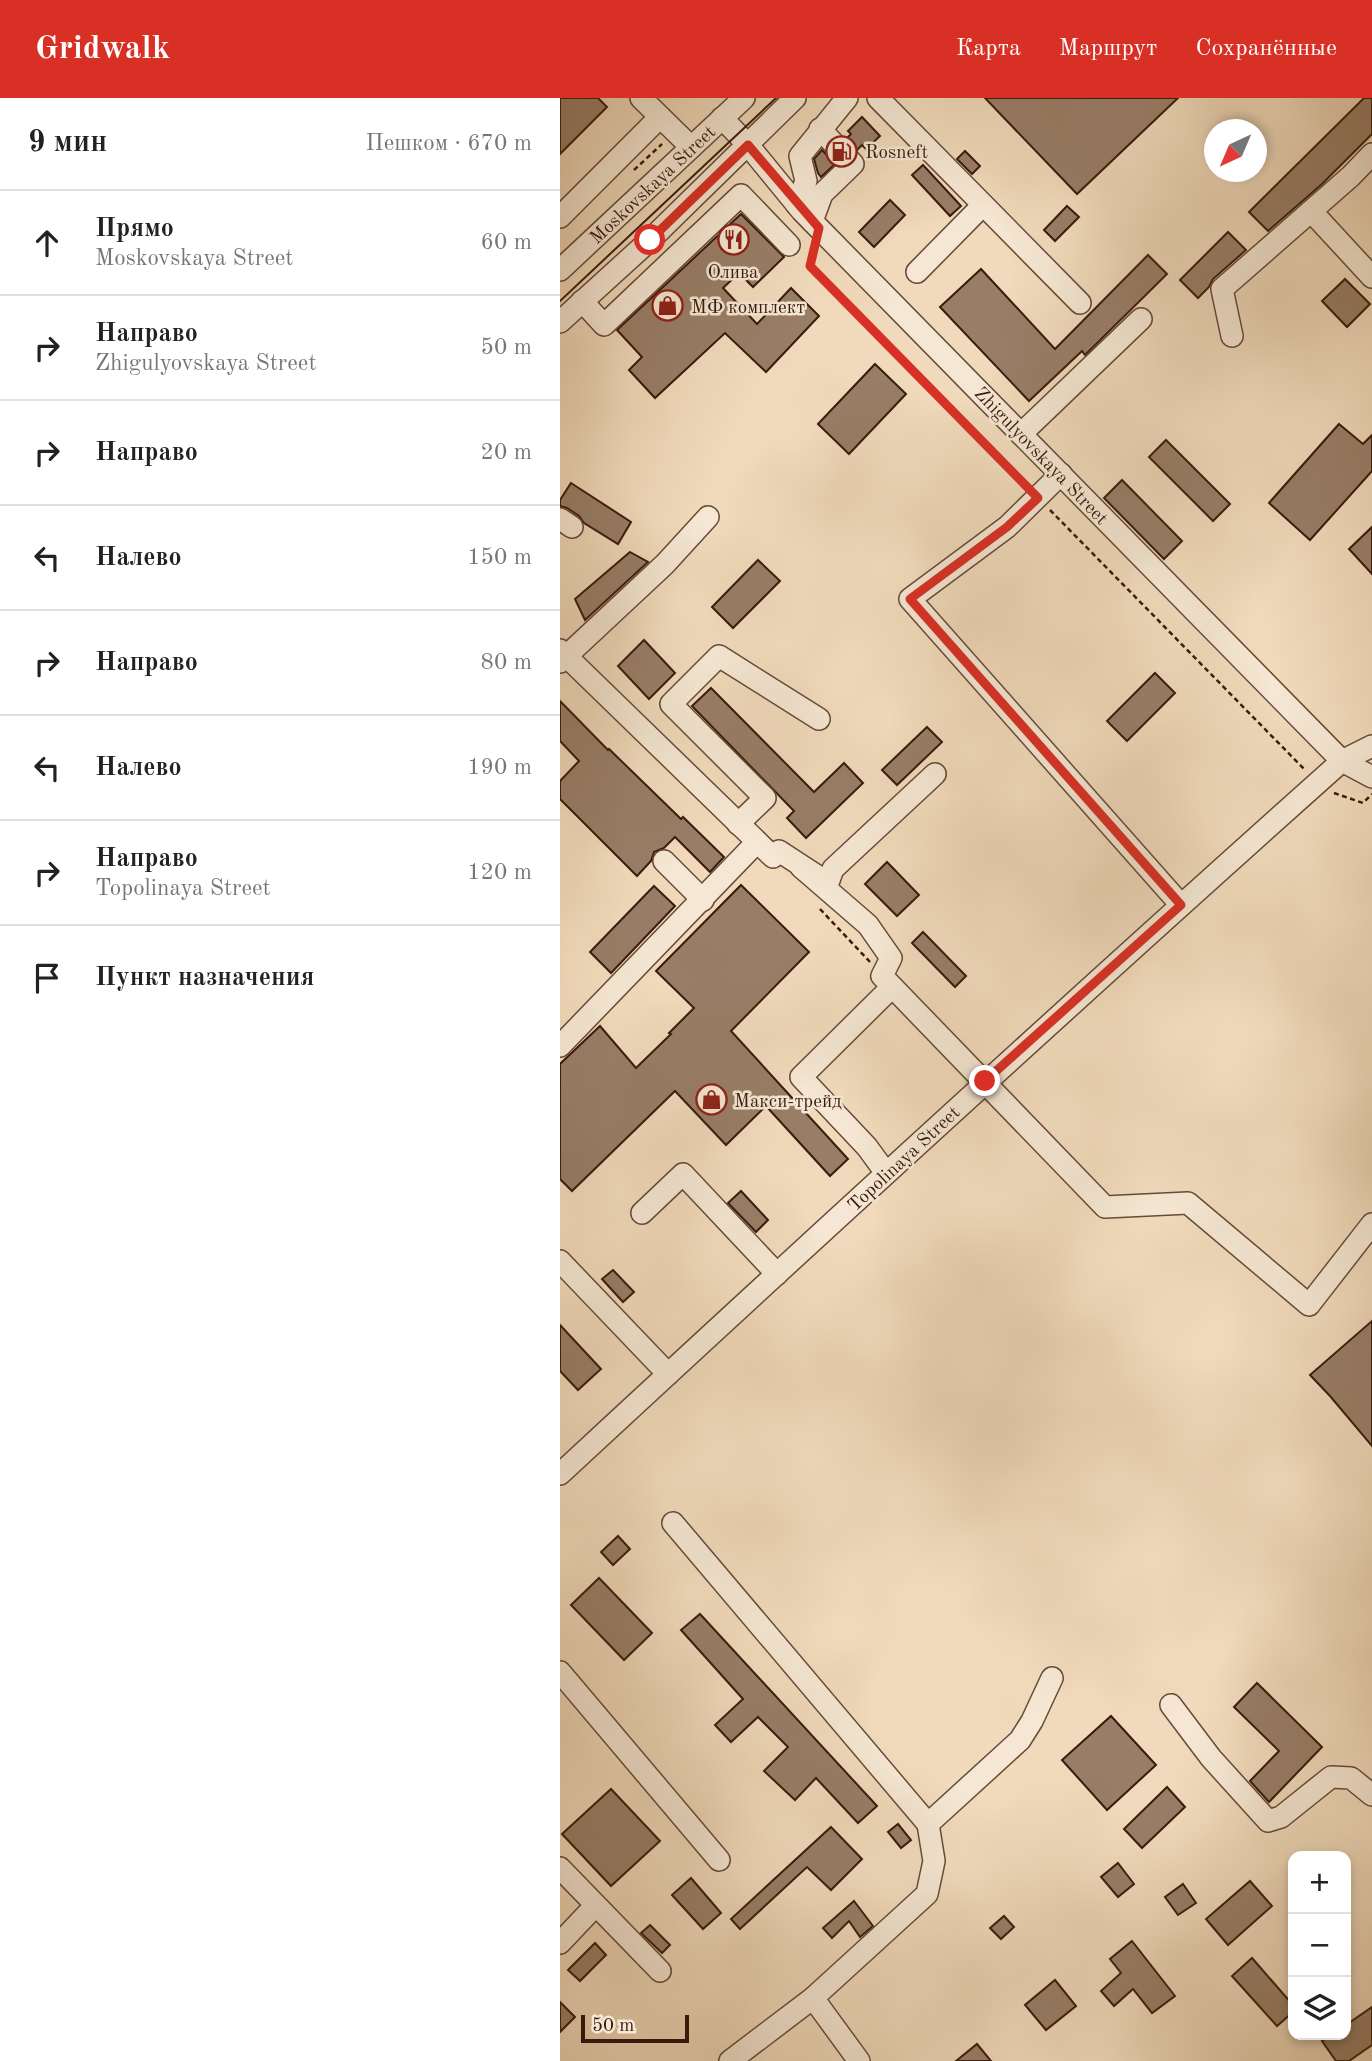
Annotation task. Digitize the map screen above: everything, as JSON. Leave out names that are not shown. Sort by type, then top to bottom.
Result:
[{"type":"street","name":"Zhigulyovskaya Street","points":[[641,98],[660,117],[706,133],[741,151],[808,216],[1342,761],[1372,777]]},
{"type":"street","name":"Moskovskaya Street","points":[[562,264],[744,98]]},
{"type":"street","name":"Moskovskaya Street","points":[[560,322],[794,98]]},
{"type":"street","points":[[808,216],[806,181],[800,156],[847,98]]},
{"type":"street","points":[[881,99],[1080,303]]},
{"type":"street","points":[[560,218],[660,117]]},
{"type":"street","points":[[582,302],[604,325],[741,195],[784,239],[808,216],[822,194],[853,164],[820,129]]},
{"type":"street","points":[[1233,336],[1222,289],[1372,154]]},
{"type":"street","points":[[917,272],[984,205]]},
{"type":"street","points":[[1311,211],[1372,276]]},
{"type":"street","points":[[1021,434],[1141,319]]},
{"type":"street","points":[[1061,474],[1007,527],[910,599],[1181,905]]},
{"type":"street","points":[[708,517],[665,564],[562,656],[773,857],[779,851],[828,883],[833,869],[935,774]]},
{"type":"street","points":[[738,824],[765,798],[671,704],[719,656],[819,719]]},
{"type":"street","name":"Topolinaya Street","points":[[560,1474],[985,1081],[1318,782],[1342,761],[1372,746]]},
{"type":"street","points":[[560,1046],[757,842]]},
{"type":"street","points":[[664,861],[703,900]]},
{"type":"street","points":[[802,867],[868,925],[891,958],[887,982],[801,1077],[867,1147],[886,1173]]},
{"type":"street","points":[[887,982],[1105,1207],[1188,1203],[1309,1305],[1372,1224]]},
{"type":"street","points":[[642,1213],[682,1174],[777,1273]]},
{"type":"street","points":[[560,1261],[668,1374]]},
{"type":"street","points":[[673,1523],[928,1824],[934,1861],[927,1894],[813,1998],[730,2061]]},
{"type":"street","points":[[560,1672],[719,1860]]},
{"type":"street","points":[[928,1824],[1020,1740],[1052,1678]]},
{"type":"street","points":[[1171,1705],[1211,1758],[1268,1821],[1281,1817],[1331,1777],[1351,1778],[1372,1795]]},
{"type":"street","points":[[560,1868],[660,1971]]},
{"type":"street","points":[[560,1943],[595,1906]]},
{"type":"street","points":[[813,1998],[859,2061]]},
{"type":"path","points":[[808,216],[810,266],[1326,790],[1363,803],[1372,794]]},
{"type":"path","points":[[817,904],[887,982]]},
{"type":"building","points":[[560,98],[598,98],[607,107],[560,154]]},
{"type":"building","points":[[985,98],[1178,98],[1077,194]]},
{"type":"building","points":[[1364,98],[1372,98],[1372,134],[1322,184],[1268,231],[1249,212]]},
{"type":"building","points":[[862,117],[880,136],[866,149],[862,145],[857,150],[847,138],[851,134],[848,131]]},
{"type":"building","points":[[822,150],[835,164],[821,177],[814,159]]},
{"type":"building","points":[[965,151],[980,166],[972,174],[957,159]]},
{"type":"building","points":[[923,165],[961,206],[950,216],[912,175]]},
{"type":"building","points":[[890,200],[905,215],[874,247],[859,232]]},
{"type":"building","points":[[1067,206],[1079,217],[1055,241],[1044,230]]},
{"type":"building","points":[[741,214],[784,257],[753,287],[739,273],[723,288],[757,324],[791,288],[819,316],[766,372],[725,333],[655,398],[629,370],[642,357],[617,330]]},
{"type":"building","points":[[1228,232],[1246,250],[1213,279],[1198,298],[1180,280]]},
{"type":"building","points":[[1148,255],[1167,274],[1085,355],[1082,351],[1029,401],[940,307],[981,269],[1055,349]]},
{"type":"building","points":[[1345,279],[1370,304],[1347,327],[1322,301]]},
{"type":"building","points":[[875,364],[906,394],[849,454],[818,424]]},
{"type":"building","points":[[1339,424],[1363,444],[1372,435],[1372,471],[1310,540],[1269,503]]},
{"type":"building","points":[[1166,440],[1230,504],[1213,521],[1149,457]]},
{"type":"building","points":[[1122,480],[1182,541],[1164,559],[1104,498]]},
{"type":"building","points":[[571,483],[631,522],[618,544],[584,523],[567,508],[560,506],[560,500]]},
{"type":"building","points":[[1372,527],[1372,574],[1349,549]]},
{"type":"building","points":[[630,552],[648,562],[585,620],[575,599]]},
{"type":"building","points":[[758,560],[780,581],[733,628],[712,607]]},
{"type":"building","points":[[644,640],[675,673],[649,699],[618,666]]},
{"type":"building","points":[[1155,673],[1175,693],[1127,741],[1107,721]]},
{"type":"building","points":[[711,688],[814,792],[844,763],[863,783],[806,838],[787,818],[794,811],[692,706]]},
{"type":"building","points":[[560,701],[608,750],[724,857],[710,872],[675,837],[664,848],[654,852],[651,861],[637,876],[560,799],[560,781],[579,761],[560,741]]},
{"type":"building","points":[[927,727],[942,742],[897,785],[882,770]]},
{"type":"building","points":[[887,862],[919,895],[897,916],[865,884]]},
{"type":"building","points":[[741,885],[809,952],[731,1031],[848,1159],[830,1176],[766,1106],[726,1145],[675,1091],[572,1191],[560,1179],[560,1064],[600,1026],[636,1068],[671,1034],[669,1033],[694,1008],[656,971]]},
{"type":"building","points":[[654,886],[675,906],[611,973],[590,952]]},
{"type":"building","points":[[923,932],[966,976],[955,987],[912,943]]},
{"type":"building","points":[[741,1191],[768,1220],[756,1232],[728,1203]]},
{"type":"building","points":[[613,1270],[634,1292],[623,1302],[602,1279]]},
{"type":"building","points":[[1372,1321],[1372,1446],[1310,1375]]},
{"type":"building","points":[[560,1325],[601,1369],[578,1390],[560,1371]]},
{"type":"building","points":[[618,1536],[630,1549],[613,1565],[601,1552]]},
{"type":"building","points":[[599,1578],[652,1633],[624,1660],[571,1605]]},
{"type":"building","points":[[700,1614],[877,1806],[858,1823],[816,1778],[795,1800],[764,1771],[788,1747],[758,1717],[731,1742],[715,1725],[743,1699],[681,1630]]},
{"type":"building","points":[[1257,1683],[1322,1747],[1269,1802],[1250,1781],[1279,1751],[1234,1707]]},
{"type":"building","points":[[1111,1716],[1156,1765],[1107,1810],[1062,1760]]},
{"type":"building","points":[[1167,1787],[1185,1807],[1142,1848],[1124,1829]]},
{"type":"building","points":[[611,1789],[660,1841],[611,1886],[562,1834]]},
{"type":"building","points":[[898,1824],[911,1840],[901,1848],[888,1832]]},
{"type":"building","points":[[831,1827],[862,1859],[831,1890],[807,1867],[740,1929],[731,1919]]},
{"type":"building","points":[[1118,1863],[1134,1884],[1118,1897],[1101,1877]]},
{"type":"building","points":[[691,1878],[721,1913],[703,1929],[672,1895]]},
{"type":"building","points":[[1250,1881],[1272,1906],[1228,1945],[1206,1919]]},
{"type":"building","points":[[1183,1884],[1196,1903],[1178,1915],[1165,1897]]},
{"type":"building","points":[[854,1901],[873,1926],[860,1937],[849,1921],[832,1938],[823,1928]]},
{"type":"building","points":[[1004,1916],[1014,1927],[1001,1939],[990,1928]]},
{"type":"building","points":[[650,1925],[670,1945],[662,1953],[641,1933]]},
{"type":"building","points":[[1132,1941],[1175,1996],[1152,2013],[1133,1989],[1114,2006],[1101,1991],[1121,1973],[1110,1959]]},
{"type":"building","points":[[595,1943],[606,1955],[580,1981],[568,1970]]},
{"type":"building","points":[[1252,1958],[1288,1999],[1288,2016],[1277,2026],[1232,1976]]},
{"type":"building","points":[[1055,1980],[1076,2006],[1046,2030],[1025,2005]]},
{"type":"building","points":[[560,2002],[575,2017],[560,2032]]},
{"type":"building","points":[[1372,2007],[1372,2045],[1349,2061],[1336,2061],[1322,2041],[1351,2040],[1351,2022]]},
{"type":"building","points":[[977,2044],[991,2061],[956,2061]]},
{"type":"tram line","points":[[560,301],[776,98]]},
{"type":"place","name":"Rosneft","points":[[842,151]]},
{"type":"place","name":"Олива","points":[[733,240]]},
{"type":"place","name":"МФ комплект","points":[[668,306]]},
{"type":"place","name":"Макси-трейд","points":[[711,1100]]},
{"type":"route","points":[[650,240],[748,145],[819,228],[810,266],[1038,498],[1007,527],[910,599],[1181,905],[985,1081]]}]
